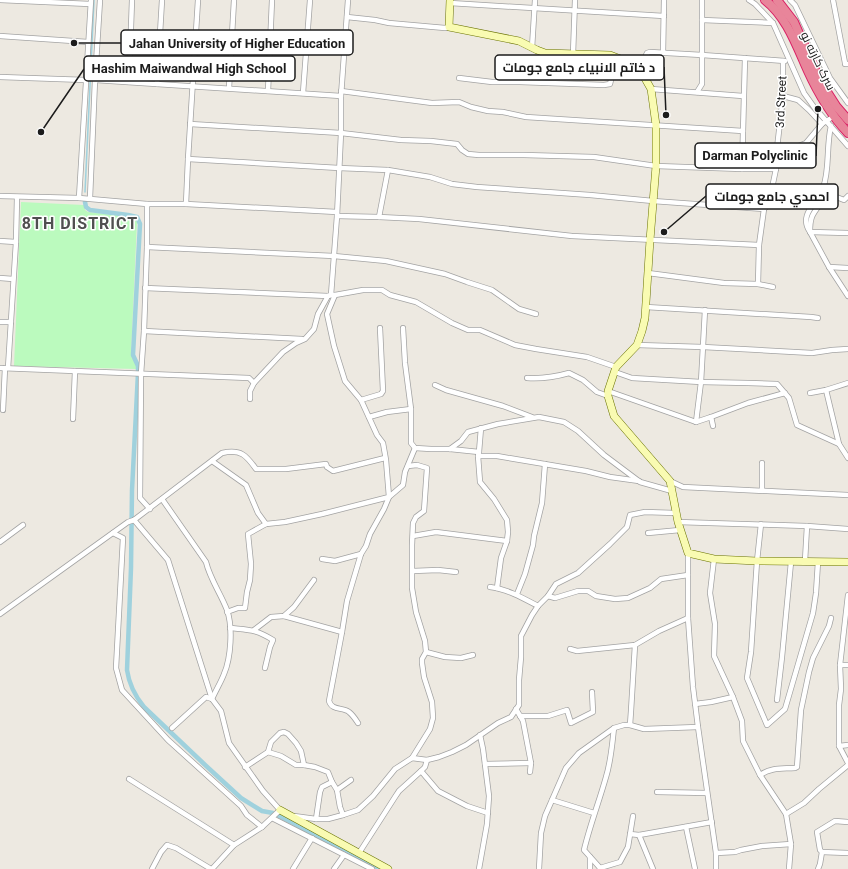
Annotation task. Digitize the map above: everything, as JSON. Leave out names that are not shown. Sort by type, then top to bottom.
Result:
[{"type":"highway","name":"سرک کارته نو","points":[[765,0],[779,15],[792,35],[820,95],[848,133]]},
{"type":"highway","name":"سرک کارته نو","points":[[777,0],[794,22],[820,81],[836,106],[848,120]]},
{"type":"street","points":[[0,0],[90,2],[79,198]]},
{"type":"street","points":[[90,198],[100,0]]},
{"type":"street","points":[[129,82],[132,0]]},
{"type":"street","points":[[157,84],[162,0]]},
{"type":"street","points":[[186,204],[198,0]]},
{"type":"street","points":[[230,88],[234,0]]},
{"type":"street","points":[[268,91],[272,0]]},
{"type":"street","points":[[303,93],[310,0]]},
{"type":"street","points":[[348,0],[341,94],[337,214],[332,295],[327,314],[334,346],[345,381],[361,400],[377,436],[383,443],[389,497],[361,554],[347,601],[329,701],[334,707],[349,712],[358,723]]},
{"type":"street","points":[[532,48],[535,0]]},
{"type":"street","points":[[573,54],[575,0]]},
{"type":"street","points":[[663,53],[664,0]]},
{"type":"street","points":[[697,92],[702,84],[702,0]]},
{"type":"street","points":[[750,0],[773,23],[804,93],[824,123]]},
{"type":"street","points":[[790,0],[795,5],[830,78],[848,103]]},
{"type":"street","points":[[833,0],[845,64],[848,64]]},
{"type":"street","points":[[449,28],[450,2],[664,16]]},
{"type":"street","points":[[346,17],[401,25],[449,28],[519,41],[545,53],[610,55],[623,60],[642,73],[651,89],[656,125],[656,166],[646,307],[642,331],[637,345],[615,370],[608,394],[614,416],[670,481],[683,487],[848,495]]},
{"type":"street","points":[[702,20],[773,23]]},
{"type":"street","points":[[0,36],[88,42]]},
{"type":"street","points":[[642,73],[646,54],[648,53],[789,60]]},
{"type":"street","points":[[458,78],[492,82],[604,85],[610,84],[612,76],[610,55]]},
{"type":"street","points":[[742,169],[745,58]]},
{"type":"street","name":"3rd Street","points":[[758,284],[759,245],[764,209],[770,194],[776,169],[783,96],[783,60]]},
{"type":"street","points":[[0,77],[86,80]]},
{"type":"street","points":[[95,80],[341,94],[432,103],[459,102],[488,111],[503,112],[526,117],[743,132]]},
{"type":"street","points":[[651,89],[743,96]]},
{"type":"street","points":[[783,96],[798,100],[824,123],[831,126],[848,146]]},
{"type":"street","points":[[776,157],[806,143],[824,123],[834,116]]},
{"type":"street","points":[[190,124],[340,133],[401,140],[431,141],[457,144],[468,154],[479,155],[594,157],[656,166],[776,169]]},
{"type":"street","points":[[831,126],[828,138],[826,172],[823,188],[806,216],[807,227],[829,267],[848,296]]},
{"type":"street","points":[[188,159],[388,170],[430,177],[452,184],[477,188],[590,195],[764,209]]},
{"type":"street","points":[[380,217],[388,170]]},
{"type":"street","points":[[0,196],[90,198],[147,204],[186,204],[419,219],[572,236],[759,245]]},
{"type":"street","points":[[3,410],[4,368],[11,322],[16,242],[16,196]]},
{"type":"street","points":[[810,232],[810,219],[821,203],[828,205],[834,196],[844,200],[848,196]]},
{"type":"street","points":[[147,204],[144,331],[138,374],[140,498],[150,508]]},
{"type":"street","points":[[810,232],[848,233]]},
{"type":"street","points":[[0,241],[16,242]]},
{"type":"street","points":[[147,247],[334,256],[386,261],[445,274],[492,290],[519,309],[536,314]]},
{"type":"street","points":[[829,267],[848,268]]},
{"type":"street","points":[[648,273],[724,283],[758,284],[773,287]]},
{"type":"street","points":[[0,278],[13,279]]},
{"type":"street","points":[[145,288],[332,295],[363,290],[382,290],[390,295],[416,302],[452,323],[468,330],[480,330],[515,345],[561,354],[587,357],[632,378],[777,384],[789,398],[798,424],[839,444]]},
{"type":"street","points":[[250,399],[250,391],[254,383],[283,352],[305,339],[314,329],[318,314],[332,295]]},
{"type":"street","points":[[646,307],[818,318]]},
{"type":"street","points":[[696,422],[701,382],[705,310]]},
{"type":"street","points":[[0,322],[11,322]]},
{"type":"street","points":[[361,400],[381,394],[383,391],[380,328]]},
{"type":"street","points":[[403,328],[410,409],[410,440],[411,444],[415,448],[450,449],[546,464],[640,482],[672,491]]},
{"type":"street","points":[[144,331],[305,339]]},
{"type":"street","points":[[637,345],[812,353],[848,349]]},
{"type":"street","points":[[4,368],[249,378],[254,383]]},
{"type":"street","points":[[73,419],[75,371]]},
{"type":"street","points":[[527,378],[561,375],[569,372],[583,380],[597,392],[608,394],[696,422],[748,403],[785,394]]},
{"type":"street","points":[[810,393],[848,383]]},
{"type":"street","points":[[435,385],[446,390],[503,406],[533,418]]},
{"type":"street","points":[[826,390],[839,444],[848,458]]},
{"type":"street","points":[[369,417],[387,412],[410,409]]},
{"type":"street","points":[[450,449],[461,441],[468,432],[498,424],[539,417],[564,422],[578,431],[604,455],[640,482]]},
{"type":"street","points":[[711,417],[713,426]]},
{"type":"street","points":[[481,428],[479,454],[480,482],[494,499],[507,520],[507,541],[501,558],[497,588]]},
{"type":"street","points":[[227,612],[238,608],[245,608],[250,580],[248,534],[266,524],[285,522],[322,514],[389,497],[403,485],[405,472],[415,448]]},
{"type":"street","points":[[0,614],[128,522],[134,520],[222,453],[237,452],[245,455],[256,469],[286,469],[326,464],[333,471],[385,458]]},
{"type":"street","points":[[212,461],[246,485],[258,513],[266,524]]},
{"type":"street","points":[[762,463],[762,490]]},
{"type":"street","points":[[517,594],[525,574],[533,545],[542,503],[546,464]]},
{"type":"street","points":[[134,520],[168,560],[212,699],[221,711],[229,743],[278,812],[298,817],[328,819],[358,810],[373,796],[395,769],[412,758],[430,729],[433,718],[432,702],[424,677],[422,663],[422,659],[426,652],[425,641],[415,607],[412,588],[412,530],[416,517],[424,511],[427,468],[417,465],[408,466]]},
{"type":"street","points":[[670,481],[679,526],[688,553],[688,618],[695,704],[716,853],[716,869]]},
{"type":"street","points":[[162,499],[206,562],[227,612],[230,628],[230,647],[225,672],[212,699]]},
{"type":"street","points":[[412,758],[427,760],[452,752],[498,723],[511,717],[519,705],[521,636],[538,606],[548,596],[556,584],[578,573],[610,544],[627,527],[630,515],[645,512],[676,513]]},
{"type":"street","points":[[761,524],[751,652],[747,678],[767,725],[785,709],[813,613],[818,562]]},
{"type":"street","points":[[648,534],[679,526],[761,524],[848,529]]},
{"type":"street","points":[[0,542],[23,525]]},
{"type":"street","points":[[805,561],[807,526]]},
{"type":"street","points":[[413,536],[436,532],[507,541]]},
{"type":"street","points":[[113,533],[123,538],[116,668],[122,690],[168,740],[241,806],[247,815],[262,827]]},
{"type":"street","points":[[688,553],[714,559],[757,562],[848,562]]},
{"type":"street","points":[[322,559],[335,561],[361,554]]},
{"type":"street","points":[[714,559],[710,593],[715,624],[714,656],[733,697],[742,721],[743,740],[760,775],[786,814],[791,844],[789,869]]},
{"type":"street","points":[[778,700],[791,562]]},
{"type":"street","points":[[413,571],[438,570],[456,572]]},
{"type":"street","points":[[548,596],[555,598],[578,591],[588,591],[596,596],[615,599],[628,598],[650,588],[660,579],[688,576]]},
{"type":"street","points":[[284,616],[294,607],[314,580]]},
{"type":"street","points":[[490,587],[517,594],[538,606]]},
{"type":"street","points":[[786,814],[804,803],[848,764],[840,746],[839,705],[841,689],[840,665],[848,595]]},
{"type":"street","points":[[254,630],[271,617],[284,616],[342,632]]},
{"type":"street","points":[[570,649],[577,651],[635,645],[659,631],[688,618]]},
{"type":"street","points":[[760,775],[773,769],[797,767],[801,710],[809,672],[813,658],[829,626],[831,618]]},
{"type":"street","points":[[230,628],[254,630],[273,640],[265,668]]},
{"type":"street","points":[[630,725],[635,645]]},
{"type":"street","points":[[426,652],[445,657],[461,658],[473,655]]},
{"type":"street","points":[[840,665],[848,665]]},
{"type":"street","points":[[520,716],[548,716],[567,710],[571,723],[593,712],[592,692]]},
{"type":"street","points":[[695,704],[733,697]]},
{"type":"street","points":[[172,728],[206,698],[212,699]]},
{"type":"street","points":[[516,709],[523,721],[531,763],[530,772]]},
{"type":"street","points":[[539,869],[541,833],[545,816],[566,768],[579,753],[614,728],[624,725],[644,729],[698,727]]},
{"type":"street","points":[[614,728],[611,756],[584,850],[600,868],[620,862],[628,848],[633,816]]},
{"type":"street","points":[[245,767],[268,752],[271,742],[280,733],[284,732],[288,734],[302,752],[304,765]]},
{"type":"street","points":[[480,735],[489,796],[480,869]]},
{"type":"street","points":[[840,746],[848,745]]},
{"type":"street","points":[[268,752],[281,756],[296,764],[315,767],[328,772],[337,790],[343,815]]},
{"type":"street","points":[[359,853],[395,796],[425,767],[427,760]]},
{"type":"street","points":[[485,764],[531,763]]},
{"type":"street","points":[[421,771],[438,791],[467,806],[488,813]]},
{"type":"street","points":[[129,779],[234,845]]},
{"type":"street","points":[[337,790],[351,780]]},
{"type":"street","points":[[316,819],[322,787],[332,782]]},
{"type":"street","points":[[657,792],[707,793]]},
{"type":"street","points":[[552,800],[594,813]]},
{"type":"street","points":[[152,869],[161,852],[167,845],[176,848],[212,869],[234,845],[262,827],[278,812]]},
{"type":"street","points":[[286,814],[388,869]]},
{"type":"street","points":[[272,818],[372,869]]},
{"type":"street","points":[[818,869],[822,852],[820,850],[817,832],[835,821],[848,822]]},
{"type":"street","points":[[630,834],[639,835],[712,822]]},
{"type":"street","points":[[686,827],[695,869]]},
{"type":"street","points":[[639,835],[653,869]]},
{"type":"street","points":[[293,869],[312,838]]},
{"type":"street","points":[[716,853],[735,852],[762,846],[791,844]]},
{"type":"street","points":[[822,852],[848,853]]},
{"type":"street","points":[[334,869],[344,855]]},
{"type":"street","points":[[590,857],[590,869]]},
{"type":"green space","points":[[21,202],[84,205],[85,210],[88,212],[132,217],[137,222],[131,354],[136,369],[14,366]]},
{"type":"waterway","points":[[85,192],[94,0]]},
{"type":"waterway","points":[[85,202],[86,207],[90,210],[137,217],[140,224],[133,355],[138,366],[138,373],[132,490],[127,670],[133,690],[144,707],[241,798],[262,811],[273,813],[379,869]]},
{"type":"place","name":"Jahan University of Higher Education","points":[[74,43]]},
{"type":"place","name":"Darman Polyclinic","points":[[818,109]]},
{"type":"place","name":"د خاتم الانبیاء جامع جومات","points":[[666,115]]},
{"type":"place","name":"Hashim Maiwandwal High School","points":[[41,132]]},
{"type":"place","name":"احمدي جامع جومات","points":[[664,232]]},
{"type":"district","name":"8TH DISTRICT","points":[[80,223]]}]
